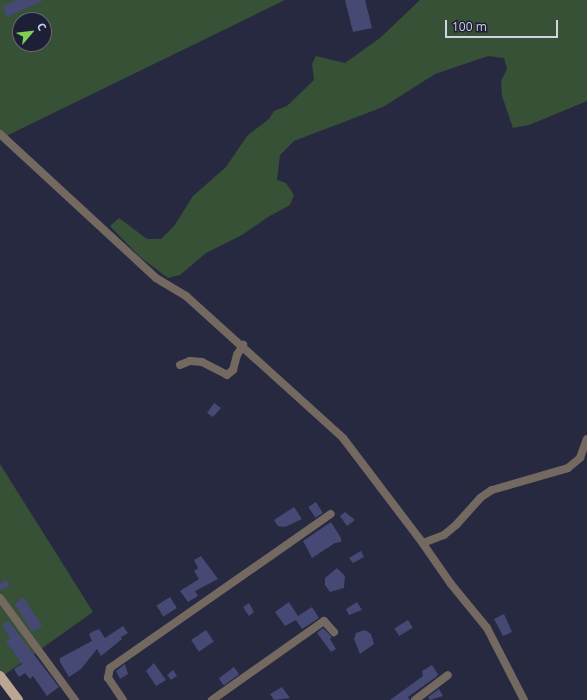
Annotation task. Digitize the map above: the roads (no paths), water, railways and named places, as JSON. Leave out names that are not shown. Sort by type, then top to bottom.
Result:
[{"type":"main road","points":[[0,676],[18,700]]},
{"type":"street","points":[[0,134],[156,278],[186,296],[243,345],[343,438],[423,543],[451,584],[487,628],[524,700]]},
{"type":"street","points":[[180,365],[190,361],[202,362],[227,375],[234,370],[237,355],[243,345]]},
{"type":"street","points":[[423,543],[444,535],[456,526],[480,498],[492,490],[558,472],[575,464],[585,448],[587,439]]},
{"type":"street","points":[[123,700],[108,678],[110,668],[331,514]]},
{"type":"street","points":[[0,598],[75,700]]},
{"type":"street","points":[[212,700],[324,621],[334,632]]},
{"type":"street","points":[[415,700],[448,675]]}]
